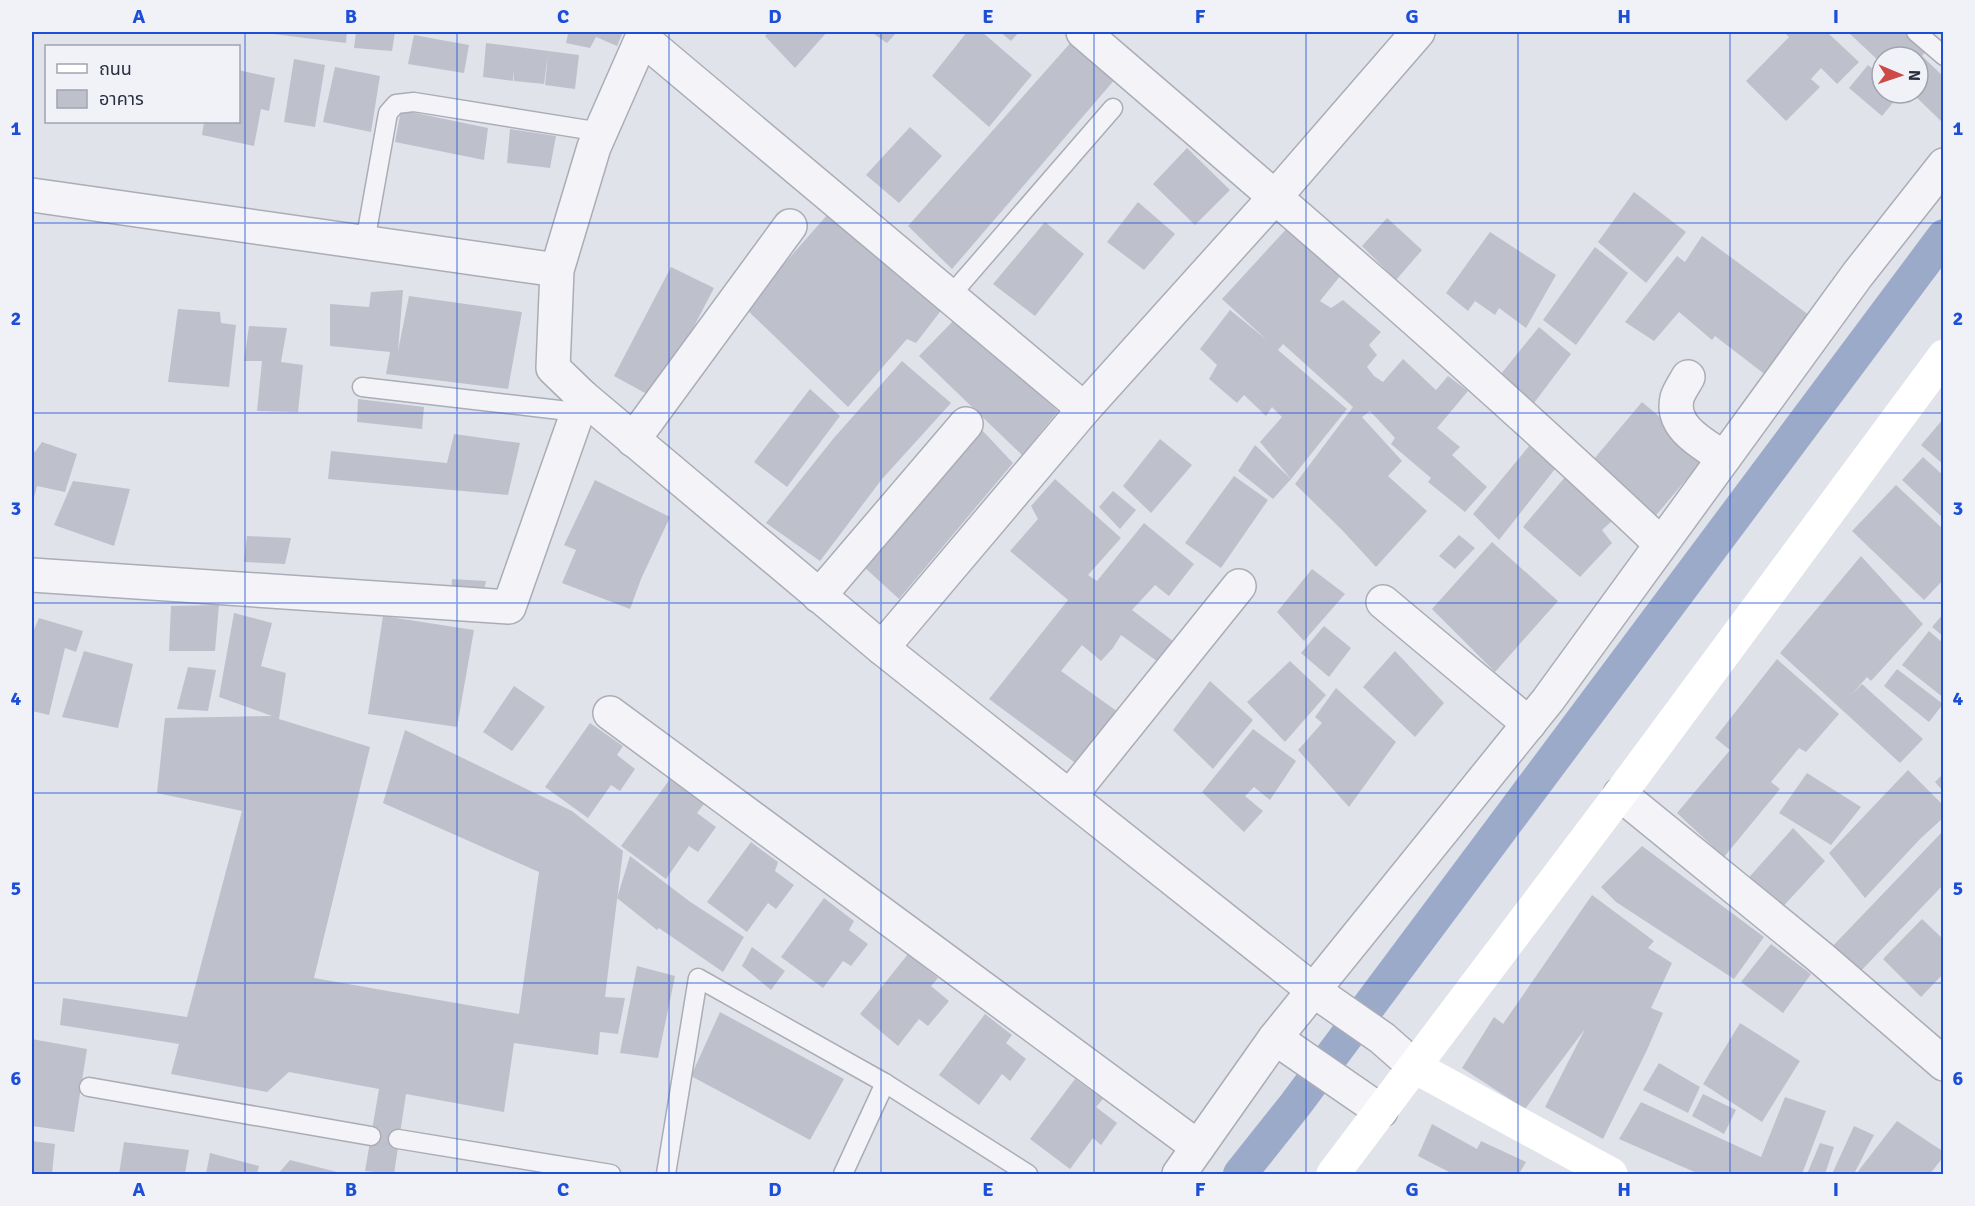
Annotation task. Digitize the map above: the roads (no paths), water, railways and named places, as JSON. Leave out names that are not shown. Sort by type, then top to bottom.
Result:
[{"type":"street","points":[[1083,32],[1275,197],[1577,464],[1661,544]]},
{"type":"street","points":[[882,648],[1084,409],[1275,197],[1418,32]]},
{"type":"street","points":[[1084,409],[642,35],[594,147],[557,270],[553,368],[580,405],[633,440],[882,648],[1313,990],[1382,1038],[1415,1067],[1611,1174]]},
{"type":"street","points":[[1179,1174],[1275,1038],[1529,724],[1589,645],[1858,274],[1944,165]]},
{"type":"street","points":[[32,195],[557,270]]},
{"type":"street","points":[[633,440],[790,226]]},
{"type":"street","points":[[1333,1174],[1620,795],[1944,356]]},
{"type":"street","points":[[1688,377],[1677,398],[1677,415],[1688,433],[1724,458]]},
{"type":"street","points":[[32,575],[509,607],[580,405]]},
{"type":"street","points":[[819,596],[966,424]]},
{"type":"street","points":[[1070,796],[1239,586]]},
{"type":"street","points":[[1383,602],[1529,724]]},
{"type":"street","points":[[609,713],[1198,1147]]},
{"type":"street","points":[[1620,795],[1820,957],[1944,1064]]},
{"type":"street","points":[[1275,1038],[1381,1111]]},
{"type":"lane","points":[[1916,32],[1944,56]]},
{"type":"lane","points":[[365,243],[388,113],[396,104],[414,102],[601,132]]},
{"type":"lane","points":[[950,296],[1113,108]]},
{"type":"lane","points":[[362,387],[580,405]]},
{"type":"lane","points":[[666,1174],[698,978],[885,1083],[1028,1174]]},
{"type":"lane","points":[[843,1174],[885,1083]]},
{"type":"lane","points":[[89,1087],[371,1136]]},
{"type":"lane","points":[[398,1139],[611,1174]]},
{"type":"waterway","points":[[1240,1174],[1295,1105],[1944,236]]}]
